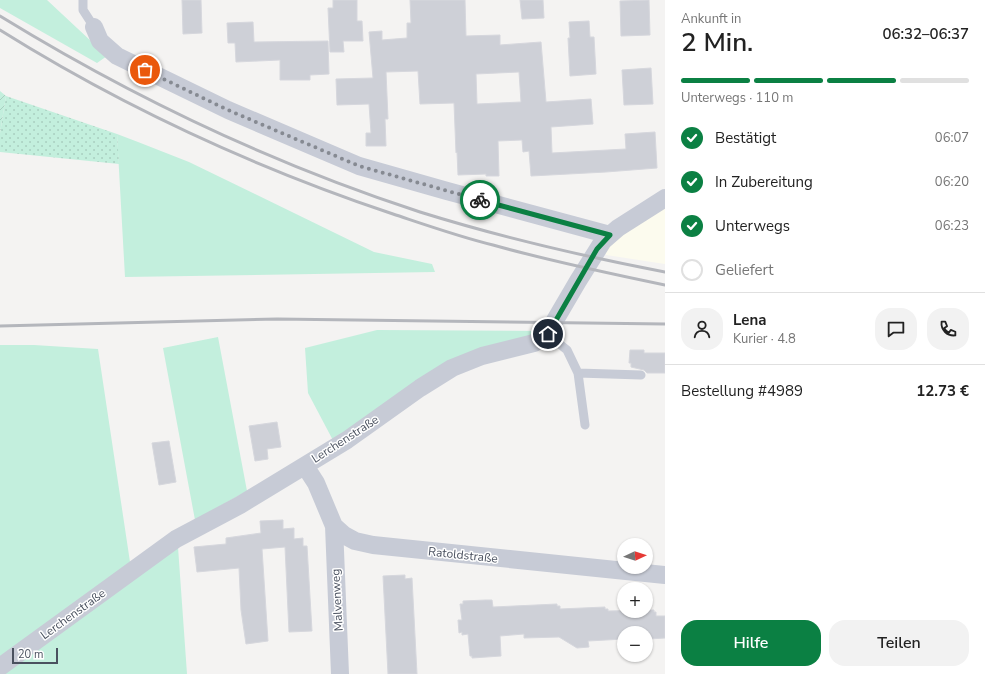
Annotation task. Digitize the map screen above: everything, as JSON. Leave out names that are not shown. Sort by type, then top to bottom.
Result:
[{"type":"street","points":[[94,27],[100,41],[117,56],[228,110],[359,166],[610,235]]},
{"type":"street","points":[[548,334],[597,249],[610,235],[665,198]]},
{"type":"street","name":"Lerchenstraße","points":[[0,667],[176,539],[240,505],[347,440],[420,388],[452,368],[482,356],[534,343],[548,334]]},
{"type":"street","name":"Ratoldstraße","points":[[304,466],[316,483],[334,526],[344,535],[355,541],[373,545],[665,575]]},
{"type":"street","name":"Malvenweg","points":[[334,526],[340,674]]},
{"type":"lane","points":[[84,0],[83,10],[94,27]]},
{"type":"lane","points":[[548,334],[567,350],[578,373],[585,425]]},
{"type":"lane","points":[[578,373],[641,376]]},
{"type":"shaded area","points":[[665,197],[665,264],[606,255],[597,243]]},
{"type":"green space","points":[[0,0],[47,0],[107,56],[97,63],[0,8]]},
{"type":"green space","points":[[0,91],[6,96],[0,133]]},
{"type":"green space","points":[[6,96],[117,134],[119,164],[0,152],[0,133]]},
{"type":"green space","points":[[117,134],[189,162],[374,252],[432,264],[435,272],[125,277]]},
{"type":"green space","points":[[377,330],[543,331],[459,363],[336,446],[308,393],[305,348]]},
{"type":"green space","points":[[218,337],[247,491],[195,520],[163,348]]},
{"type":"green space","points":[[0,345],[34,345],[98,349],[130,562],[178,547],[187,674],[0,674]]},
{"type":"building","points":[[182,0],[201,0],[202,33],[183,34]]},
{"type":"building","points":[[333,0],[357,0],[357,21],[362,21],[363,41],[343,41],[344,52],[330,52],[328,8],[333,8]]},
{"type":"building","points":[[410,0],[465,0],[466,36],[500,35],[500,45],[541,42],[546,102],[591,99],[593,124],[551,127],[552,153],[626,149],[625,134],[655,132],[657,168],[531,176],[529,151],[523,152],[522,140],[498,141],[499,176],[486,176],[486,174],[458,175],[454,103],[420,104],[418,71],[386,72],[388,119],[385,119],[386,146],[366,146],[366,133],[371,133],[369,104],[337,105],[336,79],[373,78],[369,32],[382,31],[382,40],[407,38],[407,23],[411,23]],"holes":[[[519,72],[521,102],[477,104],[476,74]]]},
{"type":"building","points":[[520,0],[543,0],[544,18],[522,19]]},
{"type":"building","points":[[649,0],[650,35],[621,36],[620,1]]},
{"type":"building","points":[[589,21],[590,37],[594,37],[596,74],[570,76],[568,38],[570,38],[569,22]]},
{"type":"building","points":[[253,22],[254,42],[328,41],[329,74],[310,75],[310,80],[280,80],[280,60],[236,62],[235,43],[228,43],[227,23]]},
{"type":"building","points":[[651,68],[653,104],[624,105],[622,70]]},
{"type":"building","points":[[630,350],[644,350],[644,353],[665,353],[665,373],[647,373],[644,370],[631,367],[631,363],[629,363]]},
{"type":"building","points":[[277,422],[281,447],[267,449],[268,459],[255,461],[249,426]]},
{"type":"building","points":[[169,441],[176,482],[159,485],[152,443]]},
{"type":"building","points":[[283,520],[283,529],[294,528],[294,539],[303,538],[303,546],[307,546],[312,631],[289,632],[285,547],[262,549],[268,641],[246,644],[241,610],[239,568],[197,572],[194,547],[226,544],[226,538],[261,533],[260,521]]},
{"type":"building","points":[[405,575],[405,579],[412,578],[417,674],[388,674],[383,576]]},
{"type":"building","points":[[492,600],[493,607],[557,604],[557,606],[560,606],[560,609],[605,607],[608,611],[617,611],[617,618],[653,618],[654,610],[654,612],[656,612],[656,616],[665,616],[665,638],[653,639],[653,626],[617,626],[617,639],[588,641],[589,647],[577,648],[559,637],[524,638],[524,634],[500,636],[501,656],[472,658],[472,656],[470,656],[468,634],[462,635],[462,632],[459,633],[458,620],[462,620],[460,604],[463,604],[463,601]]},
{"type":"railway","points":[[0,16],[50,46],[152,101],[204,126],[311,173],[420,212],[480,230],[572,253],[665,272]]},
{"type":"railway","points":[[0,30],[94,85],[142,110],[191,134],[291,177],[443,231],[557,262],[665,285]]},
{"type":"railway","points":[[0,326],[277,319],[665,324]]},
{"type":"way so far","points":[[145,70],[228,110],[359,166],[480,200]]},
{"type":"route","points":[[480,200],[610,235],[597,249],[548,334]]}]
